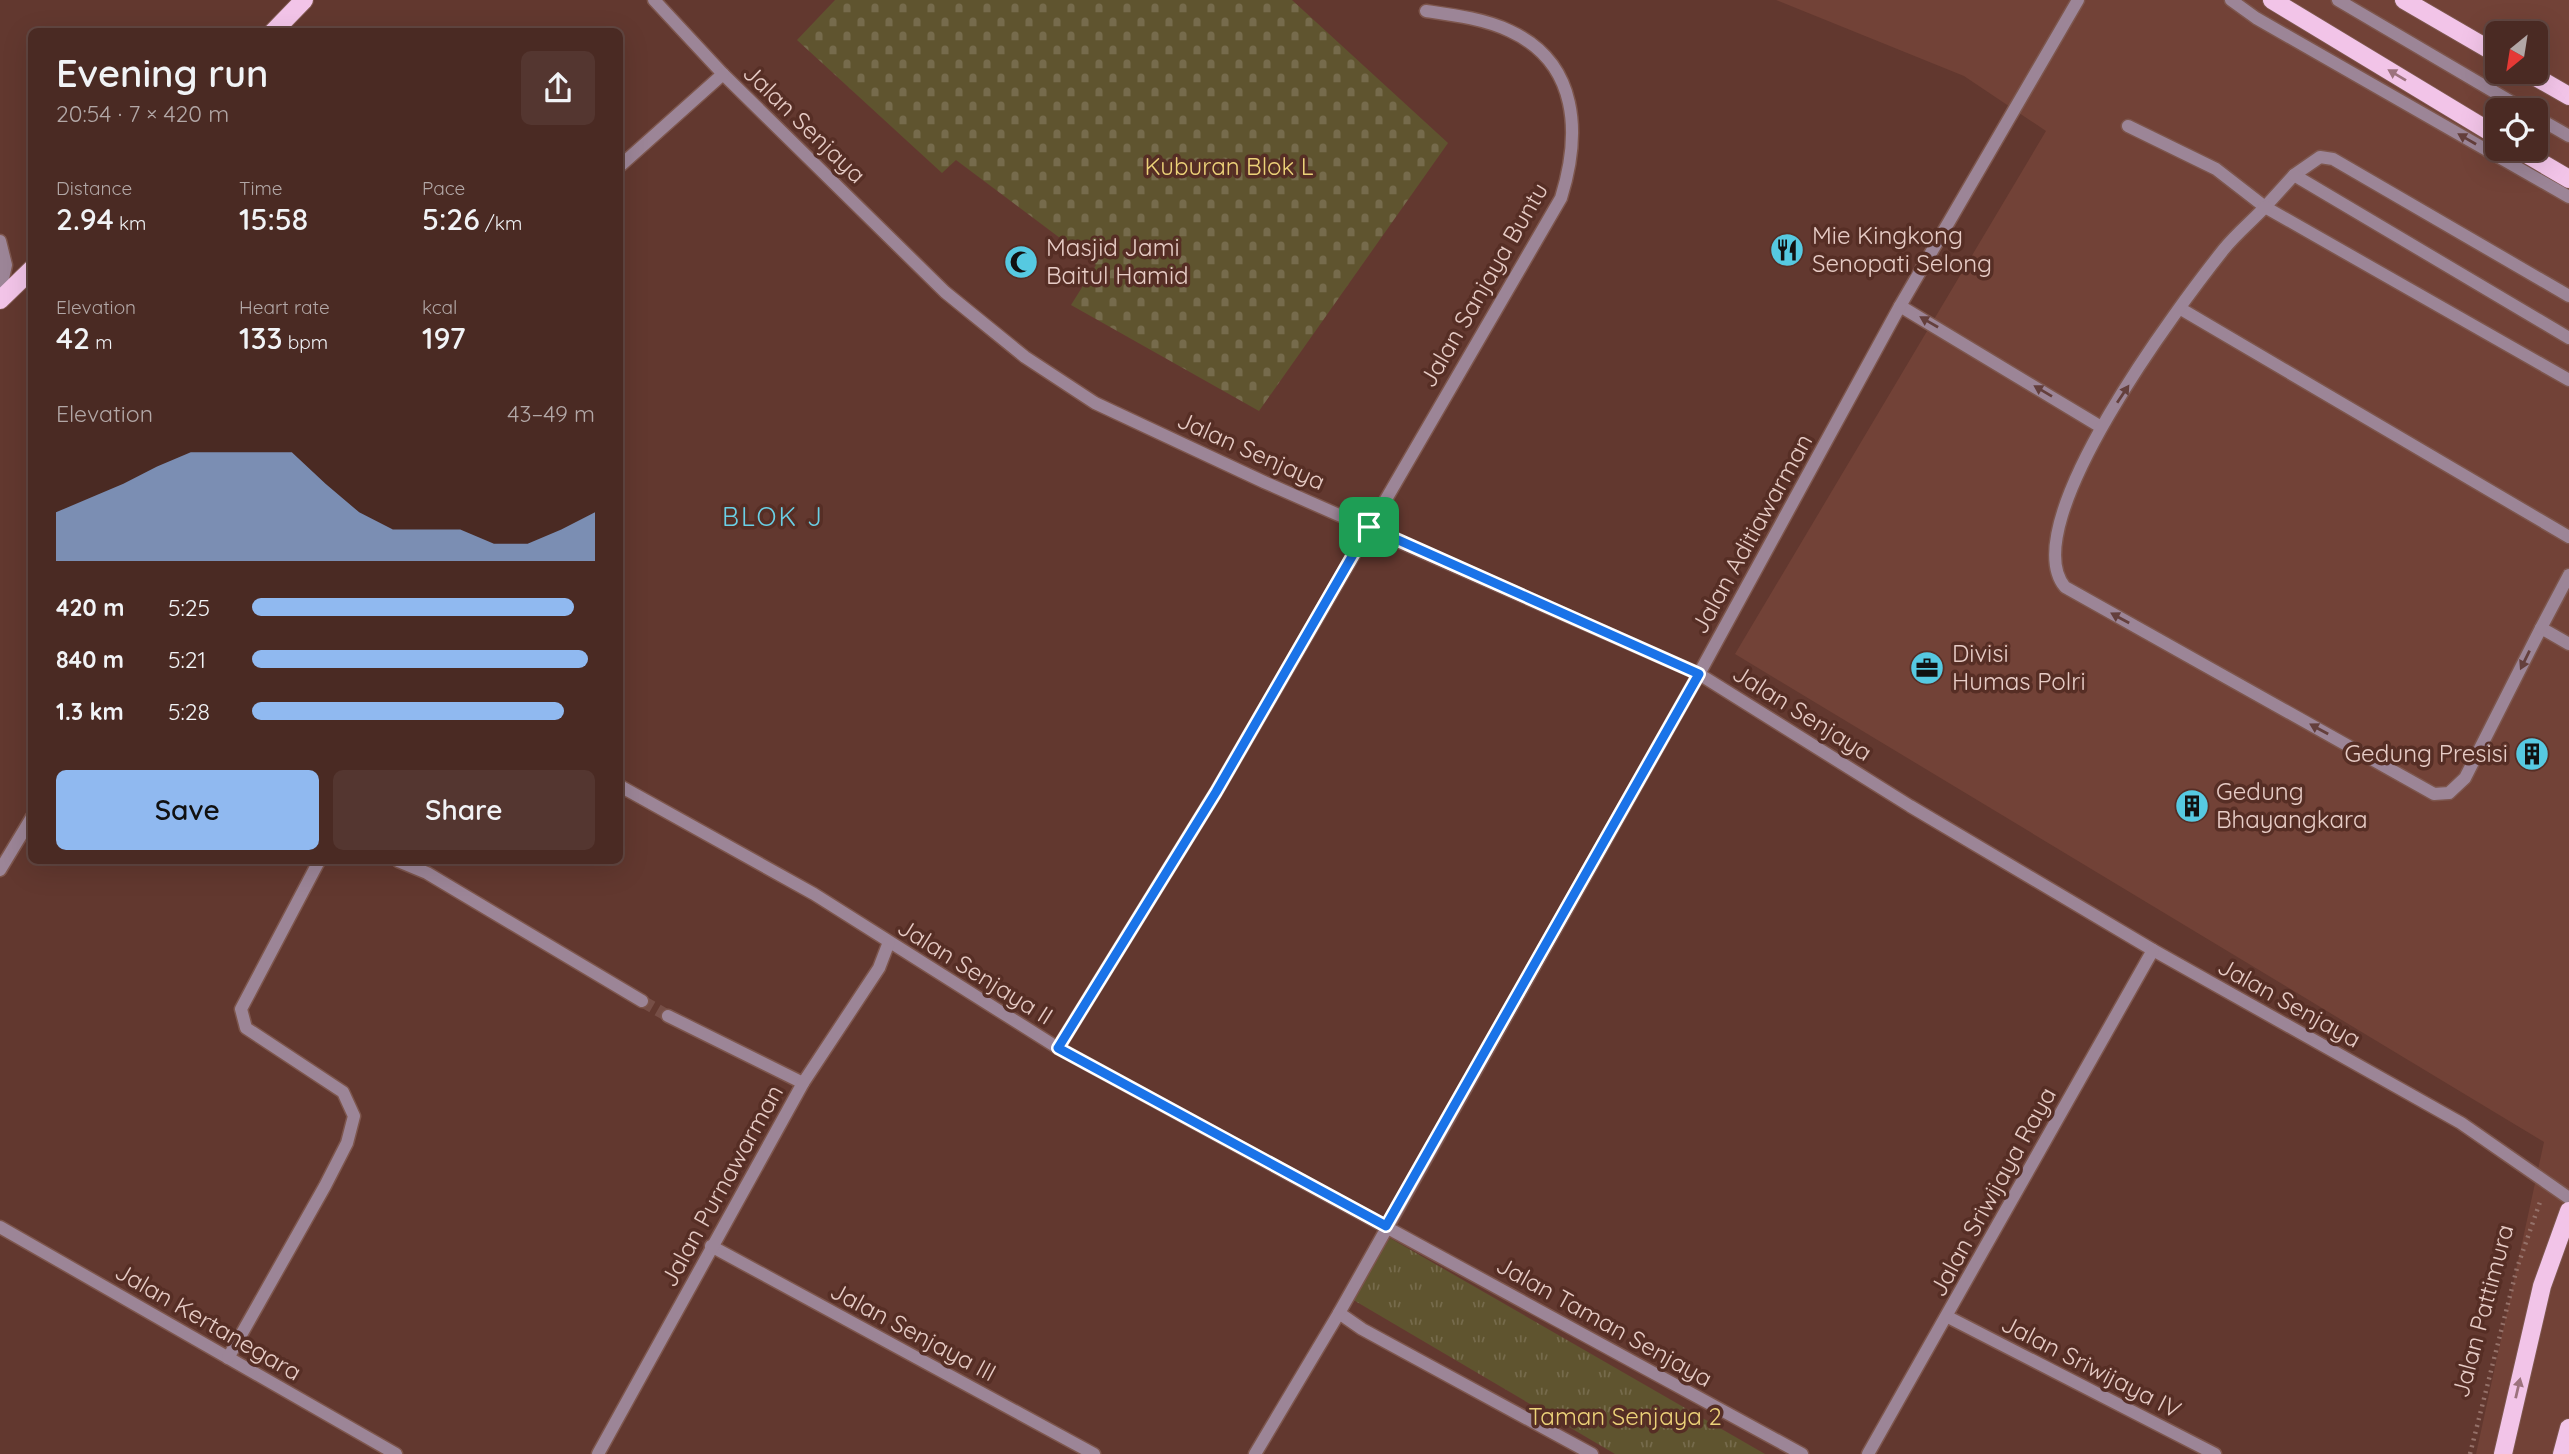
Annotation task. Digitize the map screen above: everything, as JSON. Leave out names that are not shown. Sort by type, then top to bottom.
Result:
[{"type":"main road","points":[[277,28],[304,0]]},
{"type":"main road","points":[[2272,0],[2485,129]]},
{"type":"main road","points":[[2404,0],[2485,47]]},
{"type":"main road","points":[[2548,84],[2569,96]]},
{"type":"main road","points":[[2538,161],[2569,179]]},
{"type":"main road","points":[[0,300],[28,273]]},
{"type":"main road","name":"Jalan Pattimura","points":[[2503,1454],[2542,1286],[2569,1211]]},
{"type":"main road","points":[[2562,1454],[2569,1430]]},
{"type":"street","name":"Jalan Aditiawarman","points":[[1255,1454],[1339,1313],[1699,674],[1900,306],[2078,0]]},
{"type":"street","points":[[2231,0],[2256,18],[2569,197]]},
{"type":"street","points":[[2338,0],[2505,98]]},
{"type":"street","name":"Jalan Senjaya","points":[[655,1],[723,74],[945,292],[1025,357],[1095,403],[1264,482],[1699,674],[1910,806],[2153,950],[2461,1123],[2569,1198]]},
{"type":"street","name":"Jalan Sanjaya Buntu","points":[[1058,1048],[1216,792],[1561,198],[1573,131],[1567,88],[1557,68],[1534,45],[1510,31],[1477,20],[1426,11]]},
{"type":"street","points":[[623,163],[723,74]]},
{"type":"street","points":[[2548,124],[2569,136]]},
{"type":"street","points":[[2128,125],[2216,169],[2265,207],[2569,380]]},
{"type":"street","points":[[2569,296],[2333,159],[2320,157],[2294,175],[2225,247],[2101,427],[2066,498],[2056,531],[2054,569],[2065,587],[2434,794],[2449,793],[2465,778],[2569,575]]},
{"type":"street","points":[[2294,175],[2569,338]]},
{"type":"street","points":[[0,241],[6,265],[0,292]]},
{"type":"street","points":[[1900,306],[2101,427]]},
{"type":"street","points":[[2181,309],[2569,537]]},
{"type":"street","points":[[2541,628],[2569,644]]},
{"type":"street","name":"Jalan Senjaya II","points":[[623,788],[814,894],[1058,1048],[1386,1226]]},
{"type":"street","points":[[0,870],[28,824]]},
{"type":"street","points":[[228,1358],[325,1186],[347,1143],[354,1116],[343,1092],[246,1028],[241,1009],[317,864]]},
{"type":"street","points":[[405,864],[427,873],[642,1001]]},
{"type":"street","name":"Jalan Purnawarman","points":[[598,1454],[803,1083],[879,968],[889,942]]},
{"type":"street","name":"Jalan Sriwijaya Raya","points":[[1868,1454],[1948,1317],[2153,950]]},
{"type":"street","points":[[668,1016],[803,1083]]},
{"type":"street","name":"Jalan Taman Senjaya","points":[[1386,1226],[1802,1454]]},
{"type":"street","name":"Jalan Kertanegara","points":[[0,1227],[396,1454]]},
{"type":"street","name":"Jalan Senjaya III","points":[[711,1246],[1094,1454]]},
{"type":"street","points":[[1339,1313],[1362,1329],[1592,1454]]},
{"type":"street","name":"Jalan Sriwijaya IV","points":[[1948,1317],[2215,1454]]},
{"type":"path","name":"Jalan Pattimura","points":[[2470,1454],[2517,1268],[2546,1182]]},
{"type":"shaded area","points":[[1776,0],[2569,0],[2569,1454],[2476,1454],[2544,1142],[1735,654],[2046,131],[1964,76]]},
{"type":"green space","name":"Kuburan Blok L","points":[[835,0],[1292,0],[1448,143],[1259,411],[1071,305],[1096,265],[956,160],[942,173],[797,40]]},
{"type":"green space","name":"Taman Senjaya 2","points":[[1390,1238],[1765,1454],[1615,1454],[1350,1298]]},
{"type":"tunnel","points":[[642,1001],[668,1016]]},
{"type":"place","name":"Mie Kingkong Senopati Selong","points":[[1787,250]]},
{"type":"place","name":"Masjid Jami Baitul Hamid","points":[[1021,262]]},
{"type":"place","name":"Divisi Humas Polri","points":[[1927,668]]},
{"type":"place","name":"Gedung Presisi","points":[[2532,754]]},
{"type":"place","name":"Gedung Bhayangkara","points":[[2192,806]]},
{"type":"district","name":"BLOK J","points":[[773,517]]},
{"type":"route","points":[[1369,527],[1633,642],[1699,674],[1386,1226],[1058,1048],[1216,792],[1369,527]]}]
